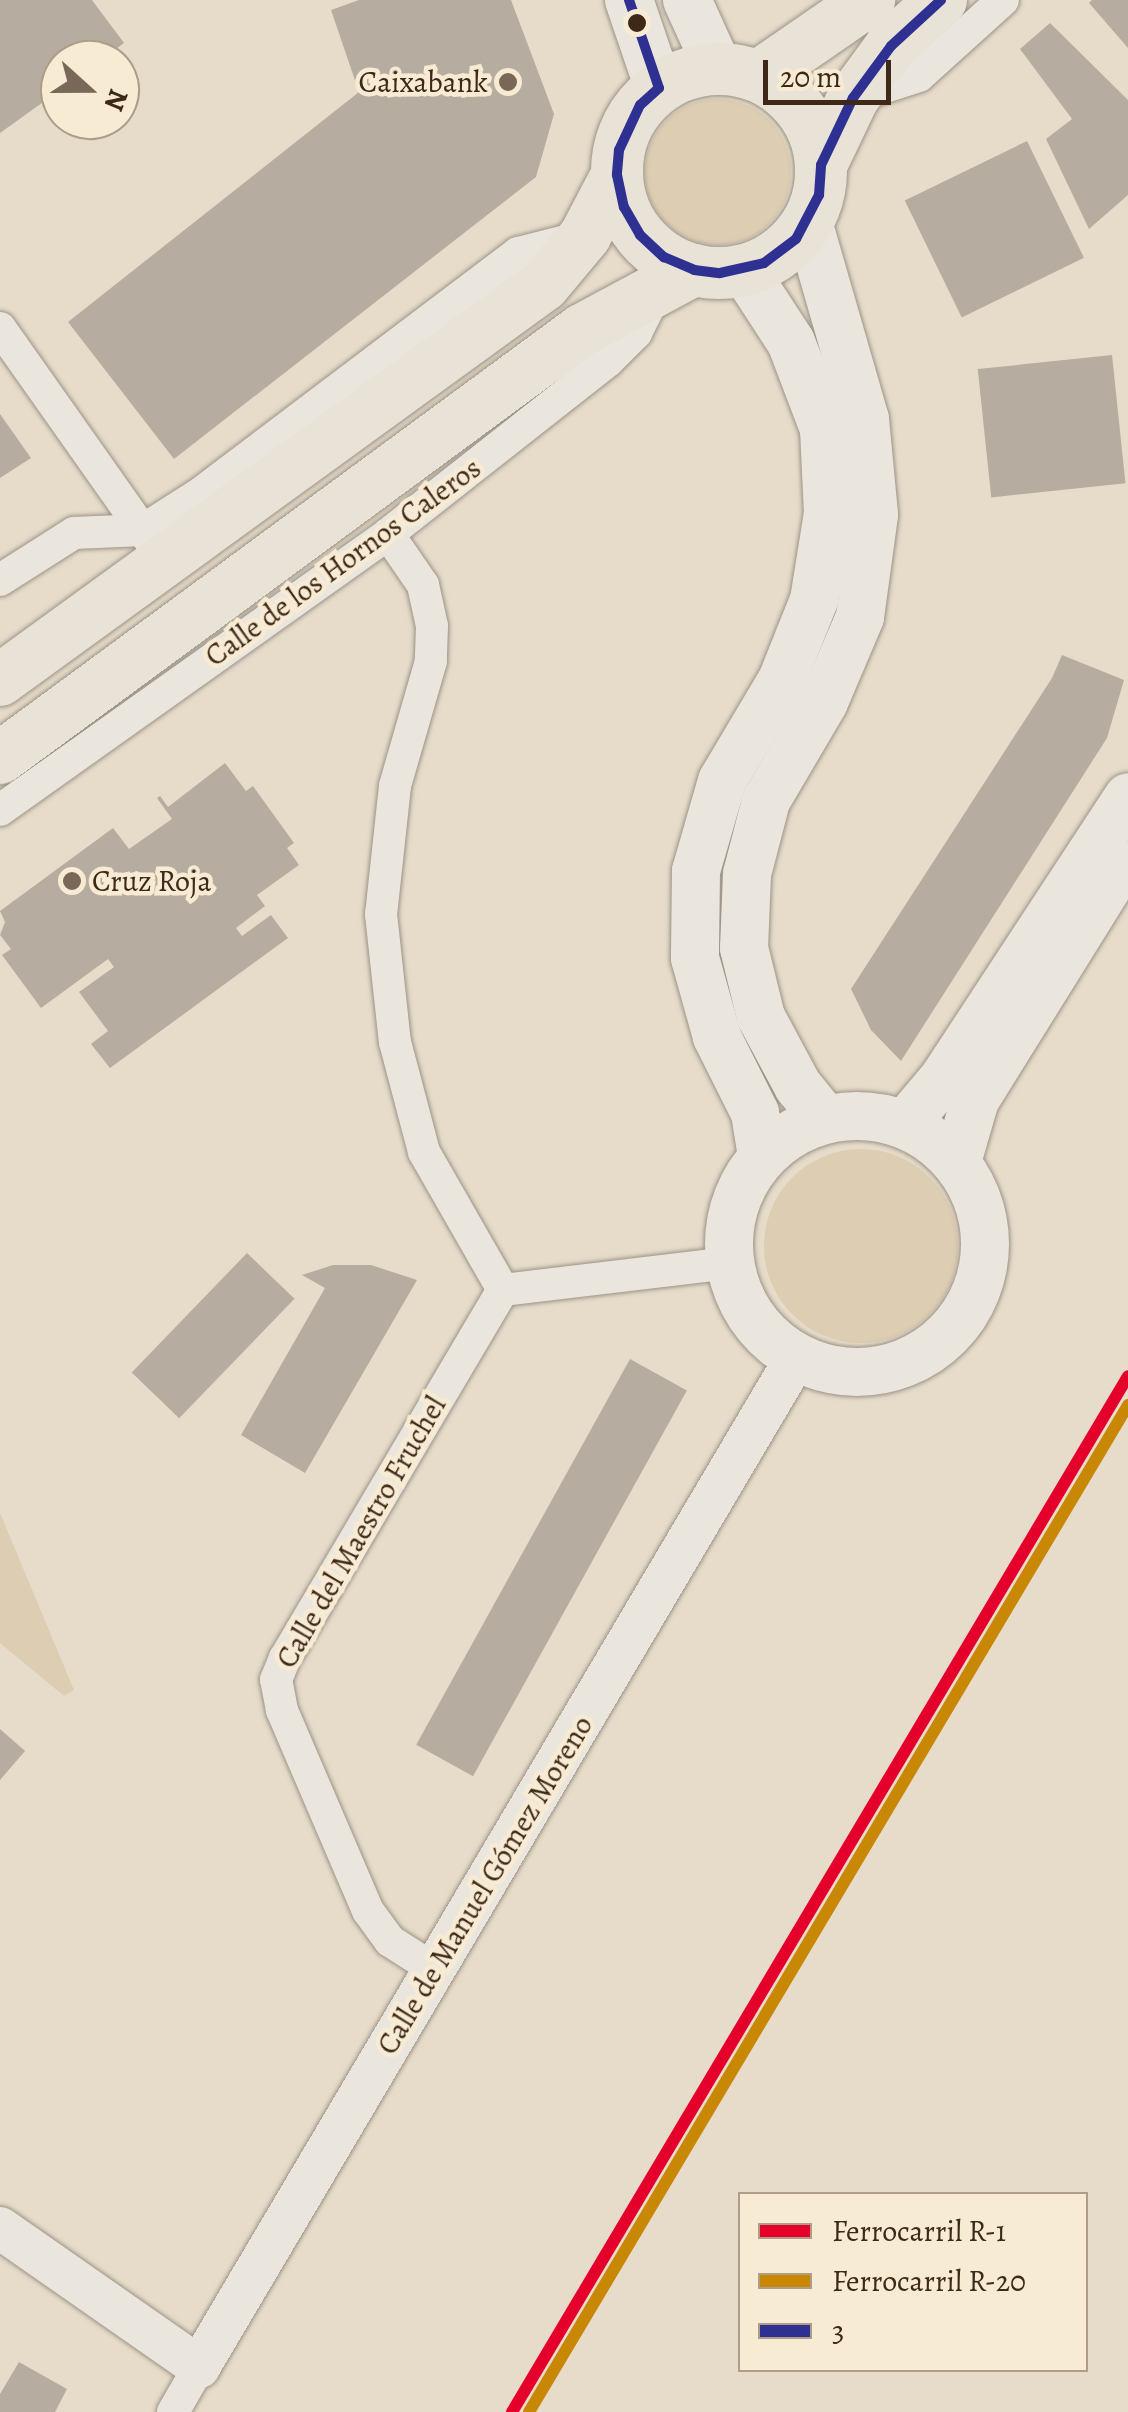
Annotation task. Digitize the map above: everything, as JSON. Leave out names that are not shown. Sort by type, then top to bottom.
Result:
[{"type":"main road","points":[[629,0],[659,88]]},
{"type":"main road","points":[[687,0],[738,72]]},
{"type":"main road","points":[[738,72],[817,20],[869,0]]},
{"type":"main road","points":[[821,166],[853,98],[891,46],[941,0]]},
{"type":"main road","points":[[0,680],[153,546],[544,285],[585,236],[617,175],[628,126],[640,105],[659,88],[687,73],[738,72],[784,91],[803,112],[816,138],[821,166],[819,195],[808,222],[781,252],[699,276]]},
{"type":"main road","points":[[617,175],[624,207],[640,236],[664,257],[699,276],[791,342],[824,429],[828,513],[814,600],[782,680],[722,780],[696,872],[695,958],[716,1038],[754,1113],[762,1156]]},
{"type":"main road","points":[[808,222],[865,419],[874,515],[860,618],[824,702],[766,801],[747,874],[744,948],[761,1018],[798,1086],[825,1119]]},
{"type":"main road","name":"Calle de los Hornos Caleros","points":[[0,758],[582,330],[699,276]]},
{"type":"main road","points":[[906,1124],[943,1079],[1128,797]]},
{"type":"main road","points":[[957,1162],[975,1100],[1128,854]]},
{"type":"main road","points":[[866,1115],[906,1124],[934,1140],[957,1162],[977,1196],[986,1234],[983,1274],[968,1310],[944,1340],[910,1361],[872,1372],[834,1371],[796,1358],[757,1324],[742,1301],[730,1262],[734,1206],[762,1156],[791,1133],[825,1119],[866,1115]]},
{"type":"street","points":[[853,98],[919,76],[1002,0]]},
{"type":"street","name":"Calle de los Hornos Caleros","points":[[0,810],[388,534],[608,361],[699,276]]},
{"type":"street","points":[[0,328],[153,546]]},
{"type":"street","points":[[0,580],[74,533],[153,546]]},
{"type":"street","points":[[388,534],[424,585],[432,626],[430,661],[395,786],[381,914],[394,1042],[424,1152],[504,1290],[730,1262]]},
{"type":"street","name":"Calle del Maestro Fruchel","points":[[434,1969],[390,1940],[368,1911],[282,1710],[276,1680],[294,1641],[504,1290]]},
{"type":"street","name":"Calle de Manuel Gómez Moreno","points":[[173,2412],[796,1358]]},
{"type":"street","points":[[0,2228],[199,2367]]},
{"type":"shaded area","points":[[718,99],[746,104],[770,120],[786,144],[791,172],[786,200],[770,224],[746,240],[718,245],[690,240],[666,224],[650,200],[645,172],[650,144],[666,120],[690,104]]},
{"type":"shaded area","points":[[861,1149],[898,1157],[929,1178],[950,1209],[958,1246],[950,1283],[929,1314],[898,1335],[861,1343],[824,1335],[793,1314],[772,1283],[764,1246],[772,1209],[793,1178],[824,1157]]},
{"type":"shaded area","points":[[0,1513],[74,1690],[64,1696],[0,1643]]},
{"type":"building","points":[[0,0],[92,0],[122,40],[40,40],[40,104],[0,133]]},
{"type":"building","points":[[359,0],[511,0],[554,114],[536,177],[174,459],[68,322],[359,92],[331,10]]},
{"type":"building","points":[[1128,0],[1128,48],[1089,3]]},
{"type":"building","points":[[1050,23],[1128,100],[1128,195],[1089,229],[1046,139],[1072,119],[1020,49]]},
{"type":"building","points":[[1027,141],[1084,258],[962,317],[905,201]]},
{"type":"building","points":[[1112,355],[1125,483],[991,497],[978,369]]},
{"type":"building","points":[[0,414],[31,458],[0,478]]},
{"type":"building","points":[[1062,655],[1124,680],[1107,738],[901,1061],[871,1030],[851,989],[1052,678]]},
{"type":"building","points":[[225,763],[246,791],[253,786],[294,843],[287,848],[299,865],[257,895],[265,906],[236,928],[242,936],[271,915],[288,938],[110,1068],[91,1044],[108,1031],[79,992],[114,967],[108,959],[41,1008],[2,955],[11,949],[0,935],[5,922],[0,911],[113,828],[129,849],[172,819],[157,798],[160,796],[168,807]]},
{"type":"building","points":[[247,1253],[294,1299],[179,1418],[132,1372]]},
{"type":"building","points":[[333,1265],[371,1265],[417,1280],[305,1473],[241,1435],[325,1288],[302,1275]]},
{"type":"building","points":[[630,1359],[687,1391],[473,1776],[416,1745]]},
{"type":"building","points":[[0,1729],[25,1751],[0,1780]]},
{"type":"building","points":[[19,2362],[67,2389],[55,2412],[0,2412],[0,2394]]},
{"type":"rail line","name":"R-1","points":[[512,2412],[1128,1376]]},
{"type":"rail line","name":"R-20","points":[[529,2412],[1128,1405]]},
{"type":"transit line","name":"3","points":[[629,0],[659,88],[640,105],[619,150],[617,175],[624,207],[640,235],[664,257],[694,270],[720,273],[764,263],[796,239],[819,195],[821,165],[853,98],[891,46],[941,0]]},
{"type":"place","name":"Caixabank","points":[[508,82]]},
{"type":"place","name":"Cruz Roja","points":[[72,881]]}]
